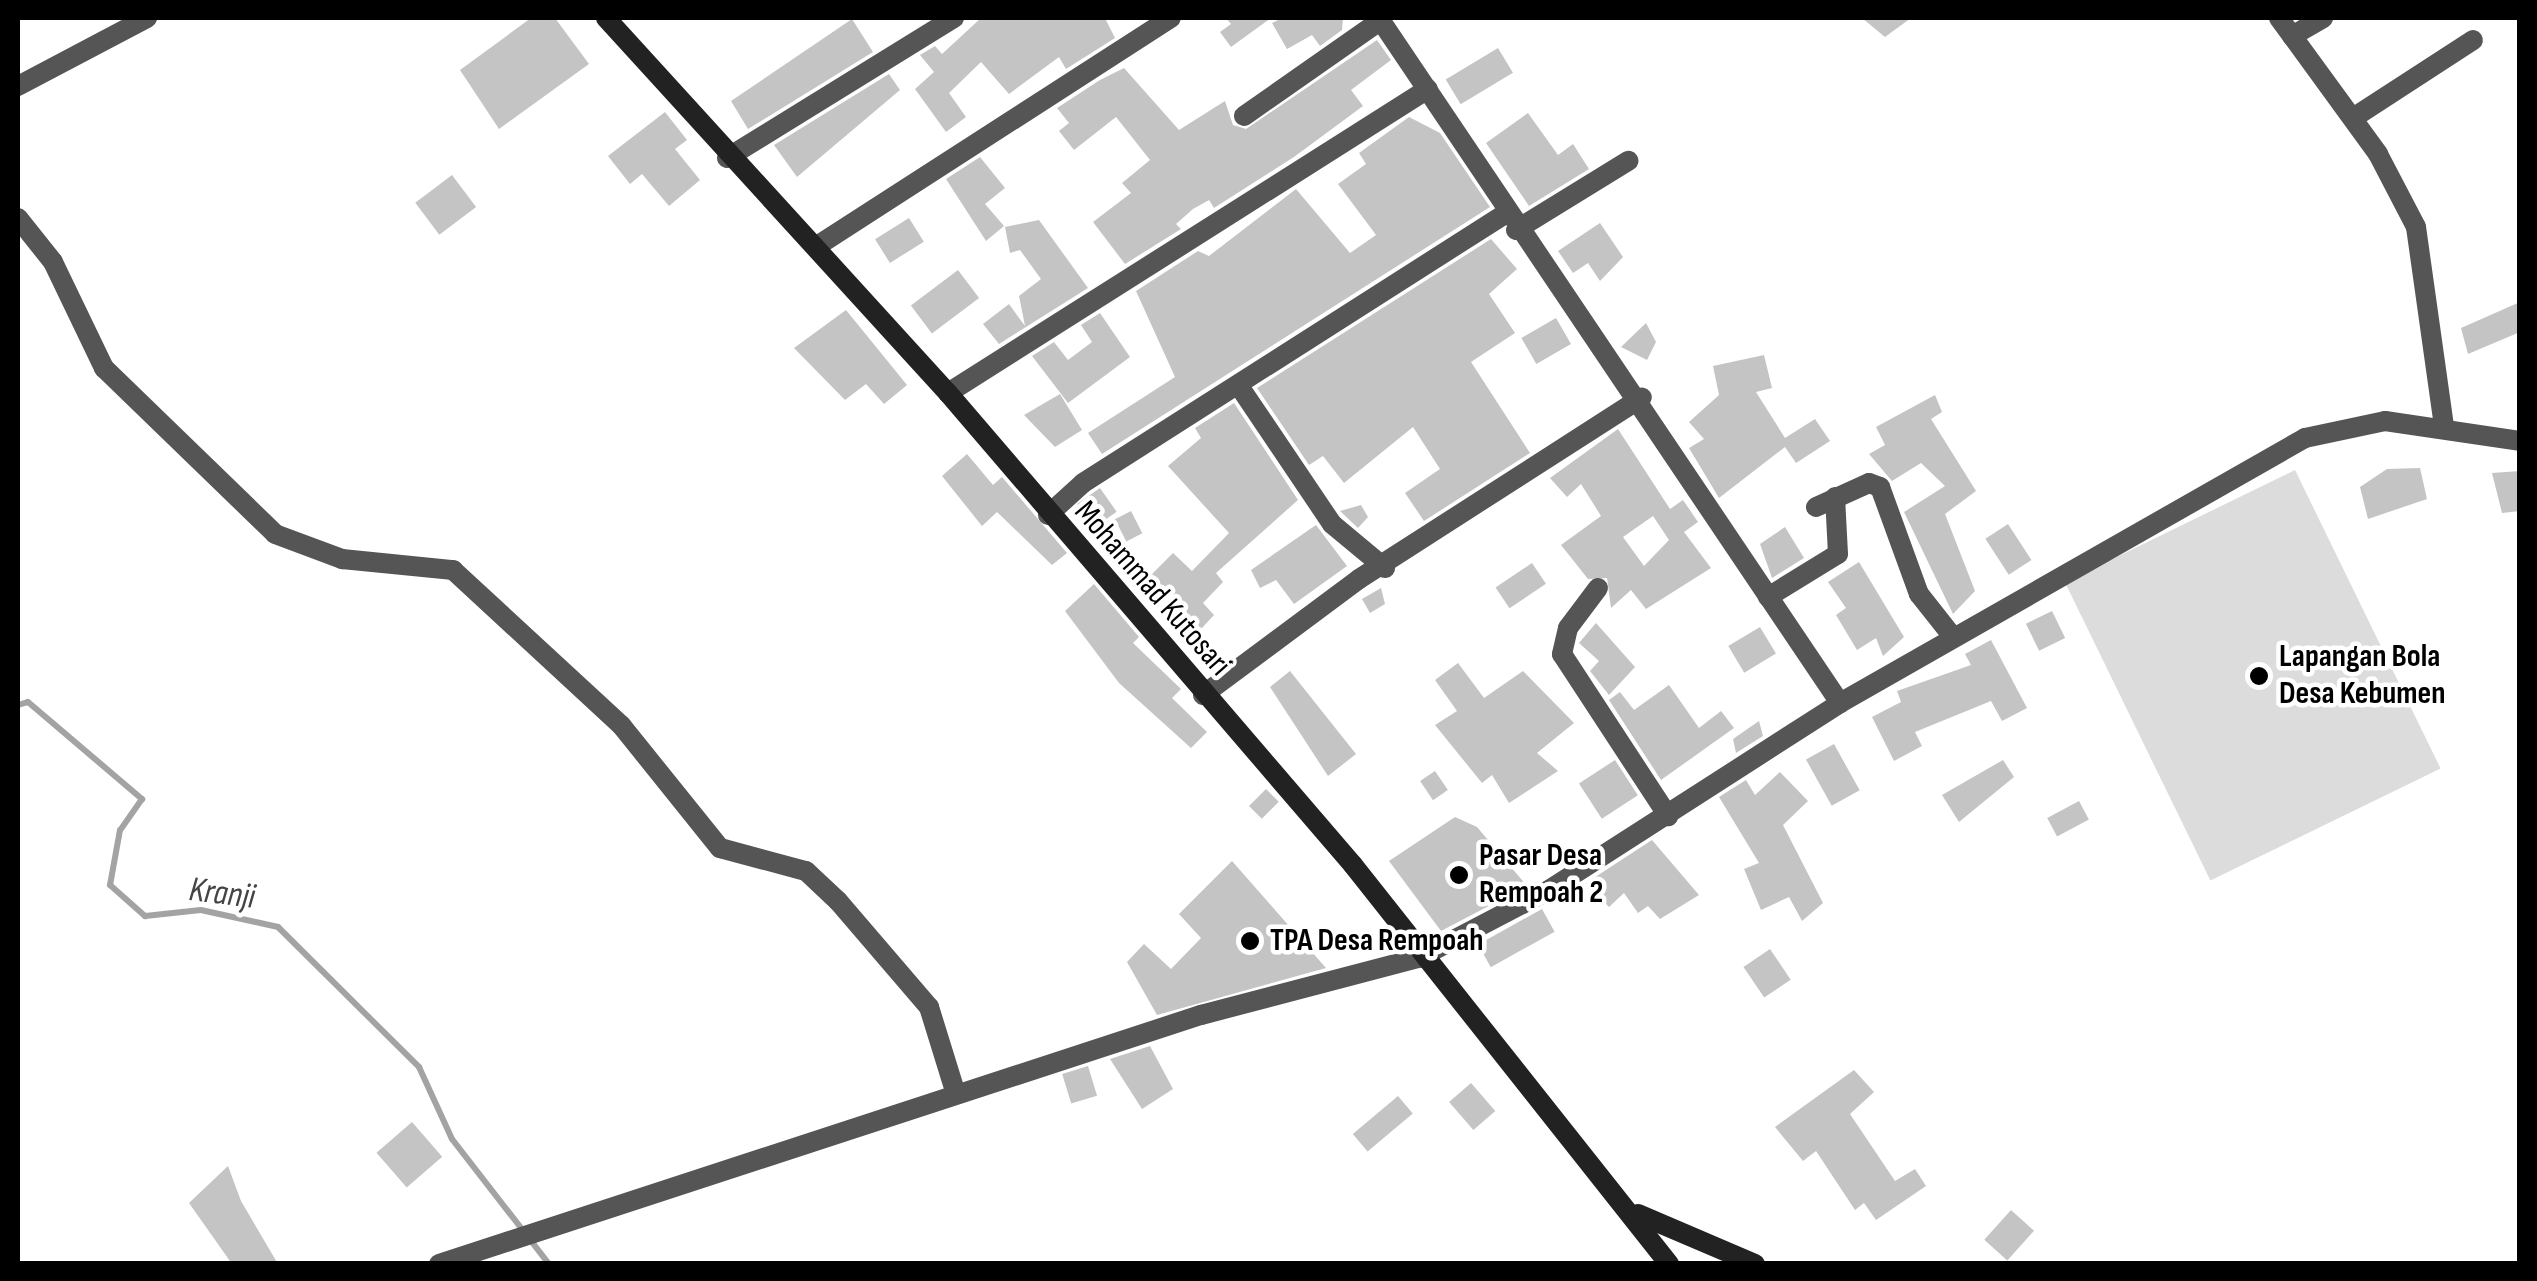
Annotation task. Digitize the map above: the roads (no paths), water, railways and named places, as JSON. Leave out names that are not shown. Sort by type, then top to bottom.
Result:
[{"type":"street","points":[[18,86],[148,18]]},
{"type":"street","name":"Mohammad Kutosari","points":[[606,18],[727,158],[817,246],[948,393],[1048,515],[1353,865],[1418,958],[1636,1214],[1670,1264]]},
{"type":"street","points":[[727,158],[954,18]]},
{"type":"street","points":[[817,246],[1171,18]]},
{"type":"street","points":[[2278,18],[2352,118],[2416,227],[2444,426]]},
{"type":"street","points":[[2292,36],[2323,18]]},
{"type":"street","points":[[1244,116],[1380,19],[1510,222],[1642,396],[1768,597],[1840,703]]},
{"type":"street","points":[[2352,118],[2473,40]]},
{"type":"street","points":[[948,393],[1428,89]]},
{"type":"street","points":[[1048,515],[1083,483],[1240,386],[1510,222],[1628,161]]},
{"type":"street","points":[[18,218],[53,262],[116,383],[275,534],[342,559],[453,570],[621,725],[720,848],[806,871],[838,901],[929,1007],[956,1094]]},
{"type":"street","points":[[1240,386],[1332,524],[1384,568]]},
{"type":"street","points":[[1203,695],[1384,568],[1642,396]]},
{"type":"street","points":[[438,1264],[1201,1014],[1418,958],[1668,816],[1840,703],[2305,438],[2346,423],[2444,426],[2520,441]]},
{"type":"street","points":[[1768,597],[1838,554],[1826,502],[1880,488],[1919,594],[1953,637]]},
{"type":"street","points":[[1598,588],[1562,654],[1668,816]]},
{"type":"street","points":[[1636,1214],[1749,1262]]},
{"type":"waterway","name":"Kranji","points":[[18,705],[28,702],[142,799],[120,830],[110,885],[145,916],[201,910],[278,927],[419,1067],[452,1139],[549,1264]]},
{"type":"place","name":"Lapangan Bola Desa Kebumen","points":[[2259,676]]},
{"type":"place","name":"Pasar Desa Rempoah 2","points":[[1459,875]]},
{"type":"place","name":"TPA Desa Rempoah","points":[[1250,941]]}]
